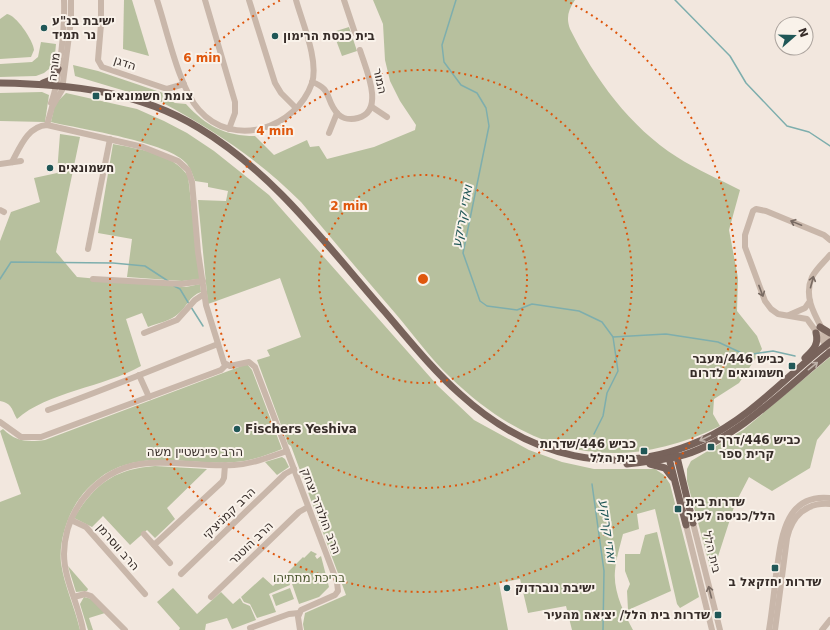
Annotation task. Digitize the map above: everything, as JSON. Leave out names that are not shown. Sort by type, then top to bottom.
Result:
[{"type":"main road","points":[[39,84],[53,79],[58,69]]},
{"type":"main road","points":[[0,84],[39,84],[107,96],[154,110],[198,131],[243,164],[296,216],[426,366],[456,397],[495,427],[534,448],[562,458],[601,464],[642,463],[673,458],[695,451]]},
{"type":"main road","points":[[0,88],[59,87],[104,91],[156,107],[200,128],[246,161],[299,214],[434,368],[459,394],[497,423],[535,444],[563,454],[589,459],[611,461],[628,460],[672,451],[700,441],[730,425],[829,346]]},
{"type":"main road","points":[[784,382],[816,347],[818,330],[830,333]]},
{"type":"main road","points":[[682,479],[683,460],[695,451],[746,421],[829,346]]},
{"type":"main road","points":[[672,451],[673,458]]},
{"type":"main road","name":"בית הלל","points":[[673,458],[682,479],[693,523]]},
{"type":"main road","name":"בית הלל","points":[[673,458],[678,494],[686,525]]},
{"type":"main road","points":[[642,463],[665,468],[671,476],[678,494]]},
{"type":"street","name":"מוריה","points":[[59,87],[58,69],[64,0]]},
{"type":"street","name":"מוריה","points":[[59,87],[70,25],[71,0]]},
{"type":"street","name":"הדגן","points":[[101,0],[98,60],[102,67],[167,89],[184,84]]},
{"type":"street","points":[[157,0],[189,97],[200,111],[214,122],[229,129],[240,131],[264,129],[286,118],[296,108],[312,82],[312,56],[296,0]]},
{"type":"street","points":[[205,0],[235,102],[235,113],[229,129]]},
{"type":"street","points":[[249,0],[275,83],[281,93],[296,108]]},
{"type":"street","points":[[344,0],[355,33]]},
{"type":"street","name":"המור","points":[[337,113],[346,118],[358,118],[364,116],[372,107],[373,95],[360,50]]},
{"type":"street","points":[[312,82],[325,89],[337,113],[330,133]]},
{"type":"street","points":[[47,125],[59,87]]},
{"type":"street","points":[[372,107],[387,117]]},
{"type":"street","points":[[0,422],[21,437],[41,437],[221,370],[226,365],[207,312],[198,252],[192,182],[188,170],[178,161],[159,152],[110,138],[47,125],[39,126],[27,137],[12,162]]},
{"type":"street","points":[[88,249],[110,138]]},
{"type":"street","points":[[0,164],[21,161]]},
{"type":"street","points":[[829,346],[818,330],[807,319],[778,314],[767,305],[745,246],[745,234],[752,211],[756,209],[766,211],[824,235],[830,240]]},
{"type":"street","points":[[786,316],[800,311],[808,306],[810,301],[812,278],[830,255]]},
{"type":"street","points":[[93,278],[181,284],[203,281]]},
{"type":"street","points":[[144,333],[178,320],[196,300],[204,294]]},
{"type":"street","points":[[810,301],[818,330]]},
{"type":"street","points":[[48,410],[120,384],[218,344]]},
{"type":"street","name":"הרב הולנדר יצחק","points":[[226,365],[230,366],[249,362],[255,367],[337,582],[338,591],[330,598],[307,606],[299,613]]},
{"type":"street","points":[[139,375],[149,397]]},
{"type":"street","name":"הרב פיינשטיין משה","points":[[83,630],[66,571],[64,553],[71,520],[79,504],[92,488],[106,477],[123,468],[150,463],[225,465],[254,462],[287,451]]},
{"type":"street","points":[[154,545],[222,482],[224,478],[225,465]]},
{"type":"street","name":"הרב קמניצקי","points":[[181,574],[285,474],[294,469]]},
{"type":"street","points":[[769,630],[786,538],[791,524],[799,513],[809,506],[828,501]]},
{"type":"street","name":"הרב הוטנר","points":[[212,597],[299,512],[308,507]]},
{"type":"street","name":"הרב ווסרמן","points":[[71,520],[86,527],[145,594]]},
{"type":"street","name":"בית הלל","points":[[693,523],[720,630]]},
{"type":"street","name":"בית הלל","points":[[686,525],[712,630]]},
{"type":"street","points":[[144,534],[170,563]]},
{"type":"street","points":[[775,630],[777,591]]},
{"type":"street","points":[[74,597],[85,594],[91,596],[118,627],[125,630]]},
{"type":"street","points":[[251,630],[250,628],[289,614],[299,613],[298,623],[300,630]]},
{"type":"street","points":[[822,630],[830,620]]},
{"type":"green space","points":[[124,0],[132,0],[149,56],[123,49]]},
{"type":"green space","points":[[373,0],[575,0],[568,14],[570,29],[602,84],[615,100],[644,131],[660,145],[685,162],[740,190],[729,230],[738,278],[737,311],[757,336],[762,349],[739,383],[714,399],[713,414],[720,426],[682,441],[646,450],[611,453],[577,450],[544,440],[512,425],[480,404],[443,370],[301,202],[285,187],[236,147],[201,124],[163,103],[164,97],[175,103],[186,104],[193,112],[209,124],[225,132],[244,136],[255,136],[274,155],[307,140],[310,147],[319,146],[327,159],[374,147],[415,130],[416,125],[400,101],[390,81],[385,60],[383,24]]},
{"type":"green space","points":[[7,14],[11,15],[19,23],[31,40],[34,50],[31,57],[0,59],[0,19]]},
{"type":"green space","points":[[349,27],[357,51],[342,56],[333,32]]},
{"type":"green space","points":[[41,42],[56,44],[54,65],[44,73],[36,76],[0,77],[0,64],[32,62],[38,57]]},
{"type":"green space","points":[[73,65],[98,71],[163,93],[162,102],[75,76]]},
{"type":"green space","points":[[42,92],[49,95],[45,122],[0,121],[0,93]]},
{"type":"green space","points":[[66,93],[137,109],[164,121],[187,133],[214,151],[269,195],[438,386],[474,420],[529,450],[562,462],[594,469],[655,469],[664,475],[670,484],[699,597],[680,608],[677,604],[655,509],[637,514],[639,529],[623,534],[616,562],[615,579],[617,594],[633,630],[572,630],[566,606],[528,613],[520,579],[499,583],[508,630],[304,630],[303,624],[305,613],[346,595],[291,446],[288,444],[257,360],[270,356],[267,350],[301,337],[280,278],[208,304],[198,200],[226,201],[228,191],[208,187],[208,183],[195,181],[187,164],[177,156],[163,149],[124,137],[51,122],[55,104]]},
{"type":"green space","points":[[60,134],[80,137],[56,252],[77,277],[186,287],[200,284],[201,292],[194,296],[178,314],[164,322],[148,327],[142,313],[126,319],[141,366],[110,379],[44,402],[29,410],[17,419],[9,405],[0,401],[0,241],[11,212],[40,202],[34,178],[57,173]]},
{"type":"green space","points":[[113,144],[144,150],[164,157],[181,168],[188,176],[200,279],[182,281],[127,277],[132,239],[98,233]]},
{"type":"green space","points":[[830,357],[830,424],[817,440],[810,468],[772,491],[749,477],[735,504],[712,575],[687,481],[687,469],[691,461],[743,430]]},
{"type":"green space","points":[[247,364],[252,370],[282,449],[253,459],[235,462],[218,463],[152,460],[136,462],[121,466],[105,474],[87,489],[77,502],[63,534],[61,549],[62,571],[80,630],[0,630],[0,502],[21,494],[0,431],[3,429],[22,440],[45,440]]},
{"type":"green space","points":[[282,457],[285,459],[289,467],[277,475],[265,462]]},
{"type":"green space","points":[[155,466],[207,469],[167,508],[175,519],[155,538],[147,530],[130,545],[103,516],[92,527],[74,518],[90,496],[107,480],[128,471]]},
{"type":"green space","points":[[657,532],[671,591],[628,610],[627,591],[630,584],[625,571],[625,554],[640,554],[645,535]]},
{"type":"green space","name":"בריכת מתתיהו","points":[[311,551],[317,554],[315,556],[317,559],[321,556],[329,587],[319,597],[299,604],[288,572]]},
{"type":"green space","points":[[68,566],[88,589],[87,591],[76,592]]},
{"type":"green space","points":[[286,573],[290,585],[269,594],[276,612],[257,618],[250,604],[244,602],[241,597],[263,577],[273,586]]},
{"type":"green space","points":[[173,588],[197,614],[221,592],[233,604],[240,598],[243,603],[250,606],[256,620],[232,629],[227,618],[206,624],[205,630],[179,630],[180,628],[157,602]]},
{"type":"green space","points":[[290,588],[294,599],[276,606],[272,595]]},
{"type":"green space","points":[[84,597],[92,599],[105,613],[89,618],[93,630],[88,630],[80,604]]},
{"type":"waterway","name":"ואדי קריקע","points":[[456,0],[442,45],[444,62],[461,85],[477,93],[486,108],[489,126],[463,253],[480,301],[487,306],[517,310],[532,304],[579,311],[602,322],[613,337],[618,371],[607,393],[603,416],[594,434]]},
{"type":"waterway","points":[[675,0],[730,56],[746,83],[787,126],[809,132],[830,146]]},
{"type":"waterway","points":[[0,279],[11,262],[113,263],[145,266],[168,281]]},
{"type":"waterway","points":[[174,286],[180,289],[189,304]]},
{"type":"waterway","points":[[191,307],[203,326]]},
{"type":"waterway","points":[[613,337],[666,334],[718,342],[746,355],[773,351],[795,356]]},
{"type":"waterway","name":"ואדי קריקע","points":[[592,484],[604,571],[603,630]]},
{"type":"place","name":"ישיבת בנ\"ע נר תמיד","points":[[44,28]]},
{"type":"place","name":"בית כנסת הרימון","points":[[275,36]]},
{"type":"place","name":"צומת חשמונאים","points":[[96,96]]},
{"type":"place","name":"חשמונאים","points":[[50,168]]},
{"type":"place","name":"כביש 446/מעבר חשמונאים לדרום","points":[[792,366]]},
{"type":"place","name":"Fischers Yeshiva","points":[[237,429]]},
{"type":"place","name":"כביש 446/דרך קרית ספר","points":[[711,447]]},
{"type":"place","name":"כביש 446/שדרות בית הלל","points":[[644,451]]},
{"type":"place","name":"שדרות בית הלל/כניסה לעיר","points":[[678,509]]},
{"type":"place","name":"שדרות יחזקאל ב","points":[[775,568]]},
{"type":"place","name":"ישיבת נוברדוק","points":[[507,588]]},
{"type":"place","name":"שדרות בית הלל/ יציאה מהעיר","points":[[718,615]]}]
